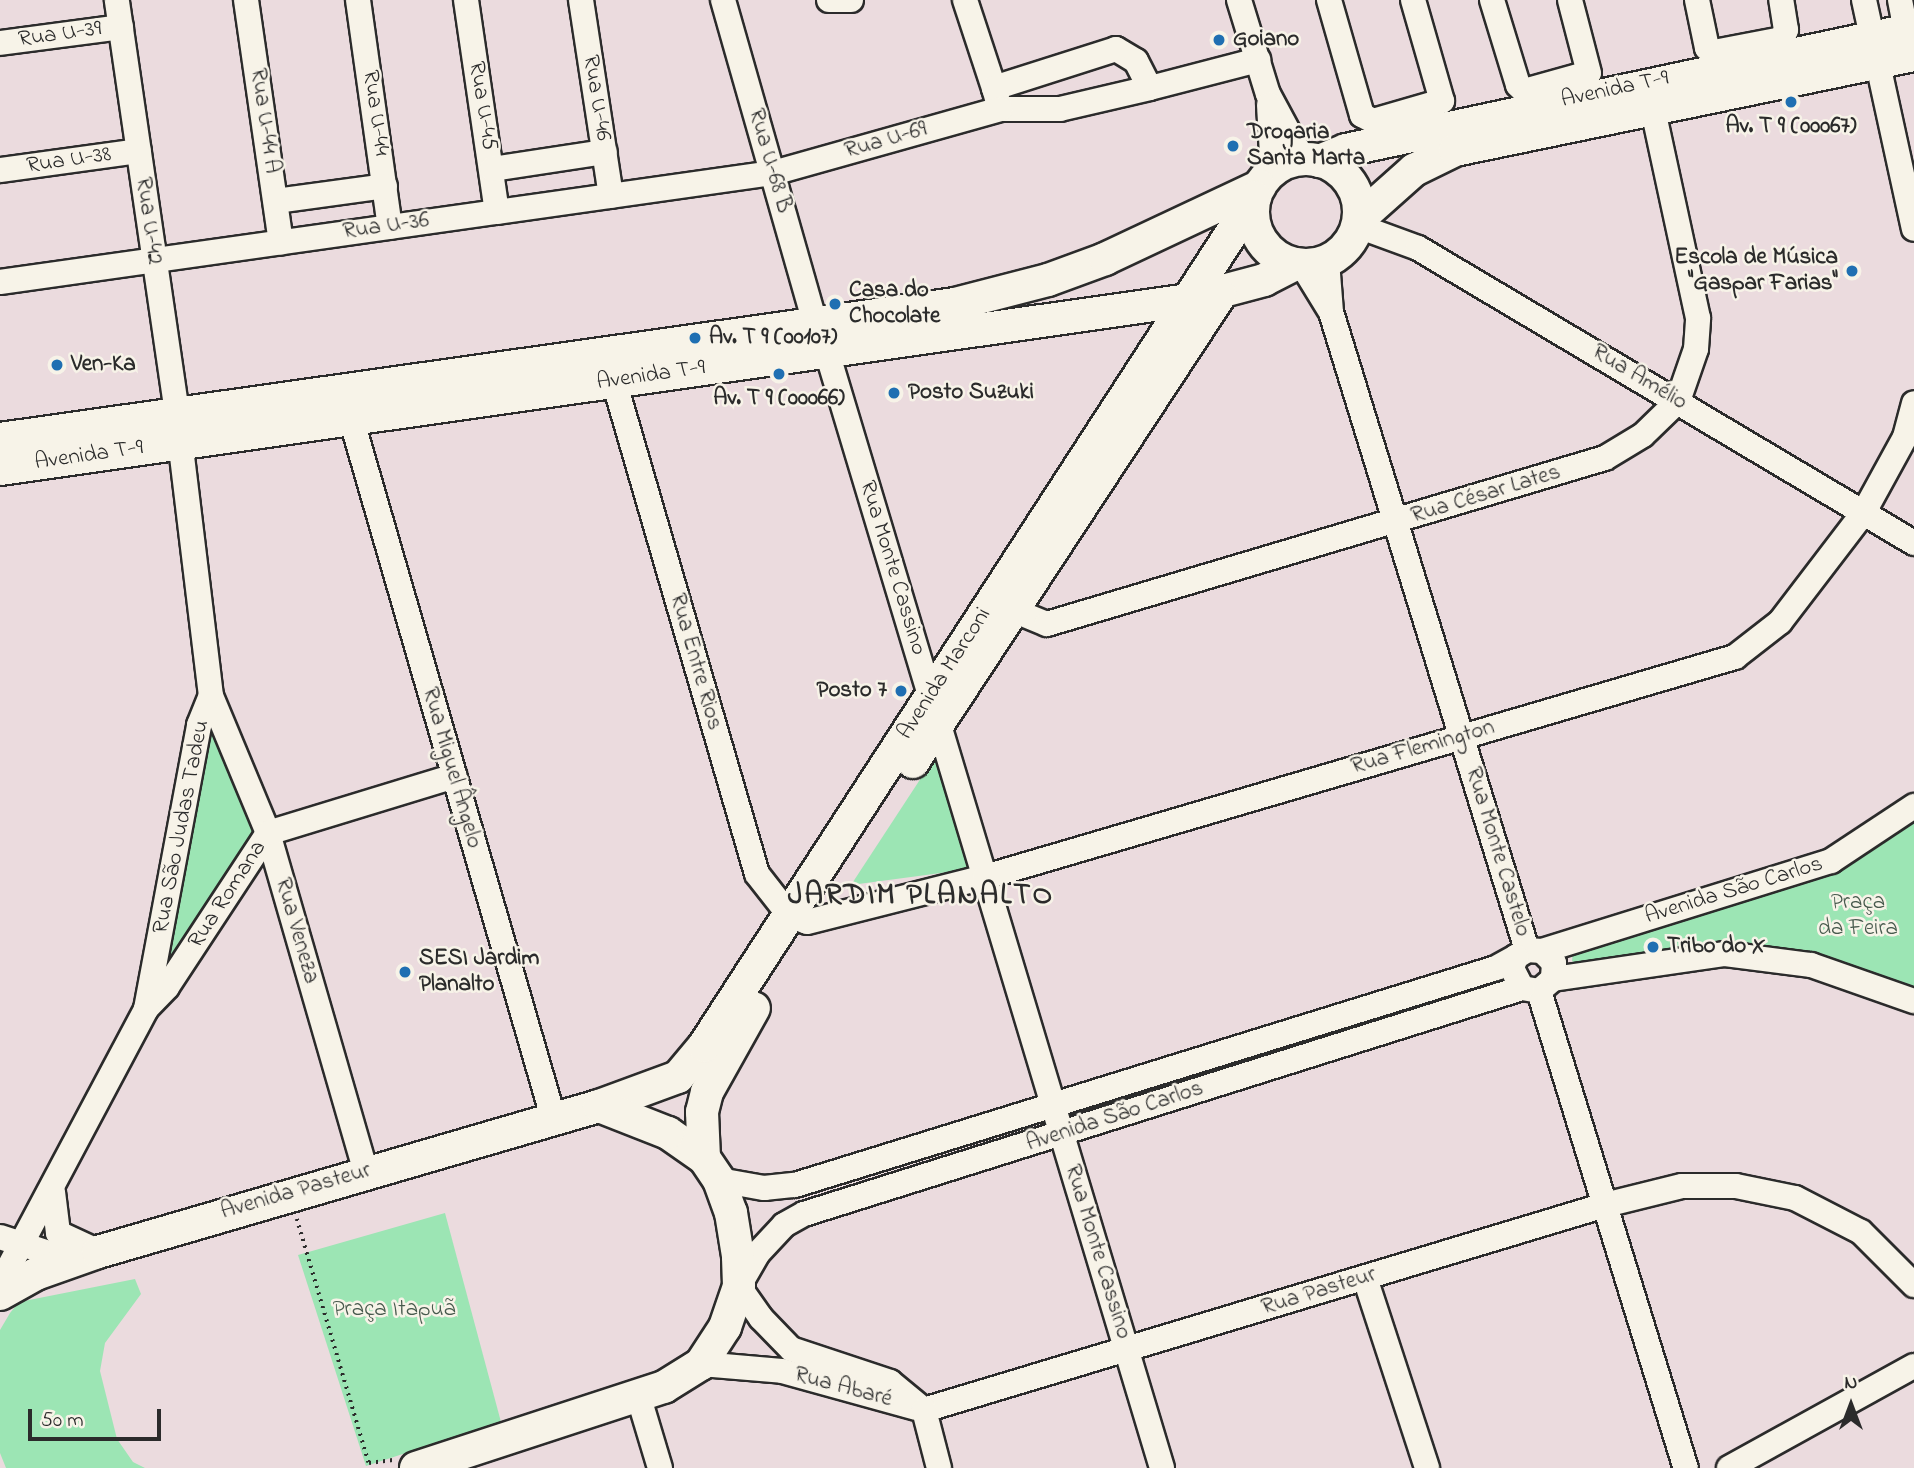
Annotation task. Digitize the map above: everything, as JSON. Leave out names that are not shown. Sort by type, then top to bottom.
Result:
[{"type":"main road","name":"Avenida T-9","points":[[1358,223],[1405,176],[1455,150],[1653,110],[1874,49],[1909,28]]},
{"type":"main road","name":"Avenida T-9","points":[[1311,160],[1346,150],[1874,49]]},
{"type":"main road","points":[[1311,160],[1350,182],[1358,223],[1346,247],[1308,263],[1270,251],[1255,226],[1263,185],[1311,160]]},
{"type":"main road","name":"Avenida T-9","points":[[0,469],[179,428],[815,323],[955,304],[1048,280],[1147,240],[1263,185]]},
{"type":"main road","name":"Avenida Marconi","points":[[739,1286],[735,1233],[712,1169],[702,1112],[714,1052],[1002,606],[1189,300],[1263,185]]},
{"type":"main road","name":"Avenida T-9","points":[[0,439],[351,418],[1220,295],[1308,263]]},
{"type":"main road","name":"Avenida Marconi","points":[[1002,606],[1220,295]]},
{"type":"main road","name":"Avenida Marconi","points":[[599,1106],[662,1086],[714,1052]]},
{"type":"main road","points":[[599,1106],[668,1133],[712,1169]]},
{"type":"main road","name":"Avenida Pasteur","points":[[0,1294],[91,1254],[553,1117],[599,1106]]},
{"type":"main road","points":[[408,1463],[448,1463],[639,1398],[701,1364],[725,1327],[739,1286]]},
{"type":"street","name":"Rua U-42","points":[[117,0],[179,428]]},
{"type":"street","name":"Rua U-44 A","points":[[246,0],[281,242]]},
{"type":"street","name":"Rua U-44","points":[[358,0],[390,227]]},
{"type":"street","name":"Rua U-45","points":[[467,0],[497,212]]},
{"type":"street","name":"Rua U-46","points":[[581,0],[611,196]]},
{"type":"street","name":"Rua U-68 B","points":[[723,0],[815,323]]},
{"type":"street","points":[[829,0],[852,0]]},
{"type":"street","points":[[965,0],[997,98]]},
{"type":"street","points":[[1239,0],[1268,94],[1311,160]]},
{"type":"street","points":[[1329,0],[1362,115],[1373,121],[1442,101],[1413,0]]},
{"type":"street","points":[[1492,0],[1518,85],[1524,91],[1589,73],[1570,0]]},
{"type":"street","points":[[1697,0],[1707,48],[1714,52],[1782,38],[1786,30],[1781,0]]},
{"type":"street","points":[[1864,0],[1914,229]]},
{"type":"street","name":"Rua U-39","points":[[0,43],[121,27]]},
{"type":"street","name":"Rua U-69","points":[[773,173],[997,98],[1116,49],[1136,61],[1150,88]]},
{"type":"street","name":"Rua U-69","points":[[997,98],[1060,109],[1258,60]]},
{"type":"street","points":[[1263,185],[1268,94]]},
{"type":"street","name":"Rua César Lates","points":[[1002,606],[1047,624],[1398,522],[1605,458],[1643,435],[1678,401],[1696,349],[1698,318],[1653,110]]},
{"type":"street","name":"Rua U-38","points":[[1,165],[139,152]]},
{"type":"street","points":[[492,169],[605,152]]},
{"type":"street","name":"Rua U-36","points":[[0,282],[773,173]]},
{"type":"street","name":"Rua U-36","points":[[276,201],[385,186]]},
{"type":"street","name":"Rua Amélio","points":[[1358,223],[1418,248],[1914,543]]},
{"type":"street","name":"Rua Monte Castelo","points":[[1308,263],[1331,312],[1529,953]]},
{"type":"street","name":"Rua Monte Cassino","points":[[827,352],[1162,1468]]},
{"type":"street","name":"Rua Entre Rios","points":[[614,382],[757,874],[798,919]]},
{"type":"street","name":"Rua Flemington","points":[[798,919],[985,877],[1735,657],[1780,622],[1864,512],[1905,437],[1914,403]]},
{"type":"street","name":"Rua Miguel Ângelo","points":[[351,418],[553,1117]]},
{"type":"street","name":"Rua São Judas Tadeu","points":[[0,1284],[9,1242],[53,1192],[146,1009],[199,726],[211,696],[179,428]]},
{"type":"street","name":"Rua Veneza","points":[[211,696],[268,833],[366,1172]]},
{"type":"street","name":"Rua Romana","points":[[146,1009],[167,986],[268,833],[454,776]]},
{"type":"street","name":"Avenida São Carlos","points":[[712,1169],[741,1186],[795,1185],[1496,968],[1529,953],[1831,861],[1914,806]]},
{"type":"street","points":[[1529,953],[1553,963],[1538,986],[1514,979],[1529,953]]},
{"type":"street","name":"Avenida São Carlos","points":[[739,1286],[770,1238],[804,1213],[1538,986],[1725,954],[1811,964],[1914,1001]]},
{"type":"street","points":[[1538,986],[1686,1468]]},
{"type":"street","points":[[795,1185],[804,1213]]},
{"type":"street","name":"Rua Pasteur","points":[[924,1410],[1127,1352],[1605,1205],[1682,1186],[1736,1186],[1795,1198],[1861,1232],[1914,1285]]},
{"type":"street","points":[[53,1192],[58,1233],[91,1254]]},
{"type":"street","points":[[9,1242],[91,1254]]},
{"type":"street","points":[[1365,1278],[1427,1468]]},
{"type":"street","points":[[739,1286],[786,1360]]},
{"type":"street","name":"Rua Abaré","points":[[701,1364],[786,1360],[924,1410],[939,1468]]},
{"type":"street","points":[[1729,1468],[1914,1366]]},
{"type":"street","points":[[639,1398],[660,1468]]},
{"type":"path","points":[[288,1195],[369,1463],[408,1463]]},
{"type":"green space","points":[[208,716],[258,831],[152,992]]},
{"type":"green space","points":[[940,749],[971,869],[851,885]]},
{"type":"green space","name":"Praça da Feira","points":[[1914,818],[1914,992],[1813,958],[1580,966],[1572,961],[1573,951]]},
{"type":"green space","name":"Praça Itapuã","points":[[445,1213],[501,1422],[366,1466],[298,1255]]},
{"type":"green space","points":[[135,1279],[141,1294],[105,1343],[100,1371],[117,1439],[133,1462],[145,1468],[6,1468],[0,1453],[0,1330],[10,1313],[19,1302]]},
{"type":"place","name":"Goiano","points":[[1219,40]]},
{"type":"place","name":"Av. T 9 (00067)","points":[[1791,102]]},
{"type":"place","name":"Drogaria Santa Marta","points":[[1233,146]]},
{"type":"place","name":"Escola de Música \"Gaspar Farias\"","points":[[1852,271]]},
{"type":"place","name":"Casa do Chocolate","points":[[835,304]]},
{"type":"place","name":"Av. T 9 (00107)","points":[[695,338]]},
{"type":"place","name":"Ven-Ka","points":[[57,365]]},
{"type":"place","name":"Av. T 9 (00066)","points":[[779,374]]},
{"type":"place","name":"Posto Suzuki","points":[[894,393]]},
{"type":"place","name":"Posto 7","points":[[901,691]]},
{"type":"place","name":"Tribo do X","points":[[1653,947]]},
{"type":"place","name":"SESI Jardim Planalto","points":[[405,972]]},
{"type":"district","name":"JARDIM PLANALTO","points":[[921,896]]}]
